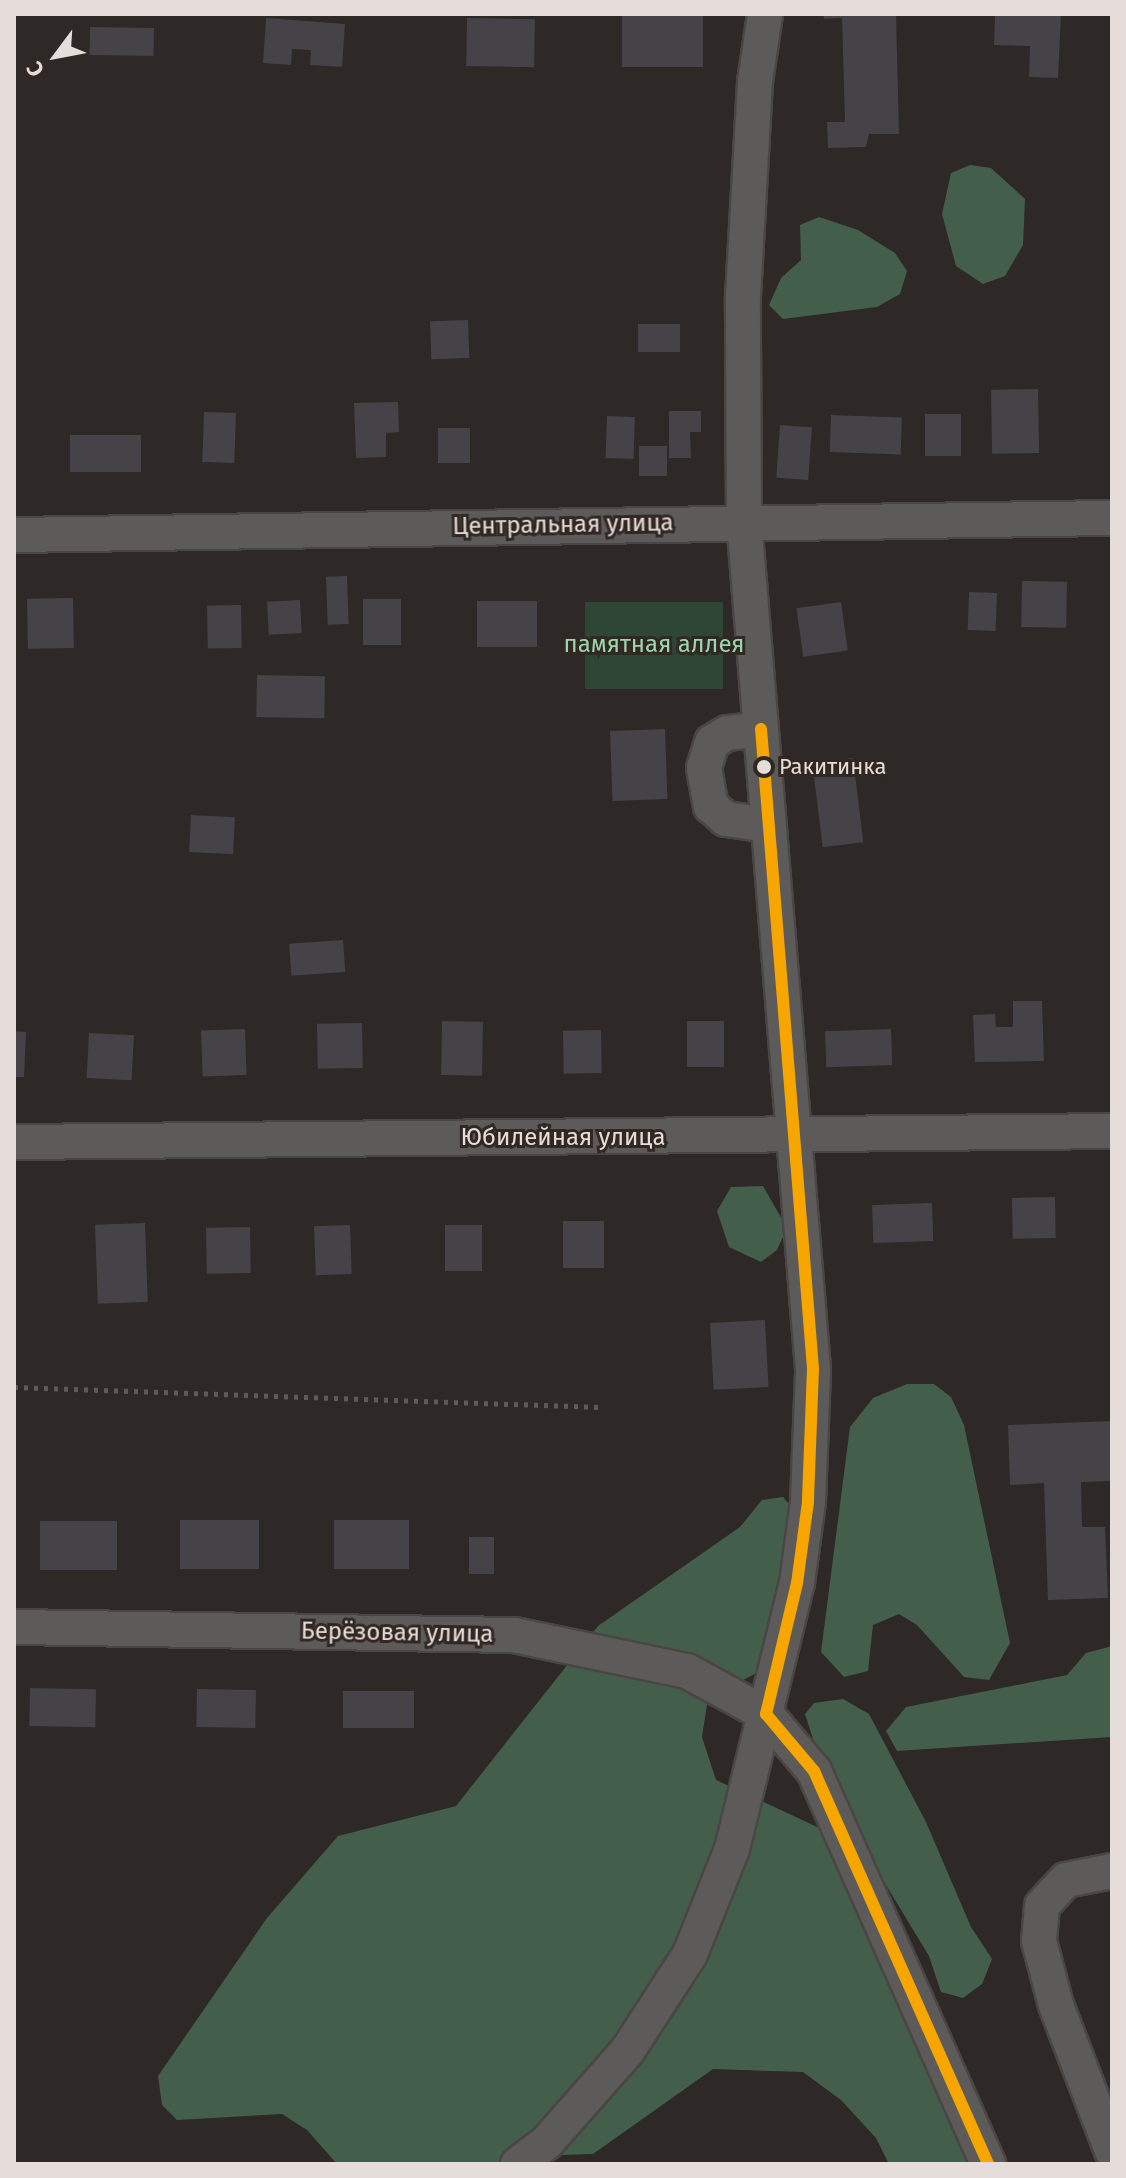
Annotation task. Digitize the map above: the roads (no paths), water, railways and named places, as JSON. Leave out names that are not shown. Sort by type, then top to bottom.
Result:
[{"type":"street","points":[[518,2164],[547,2142],[628,2050],[690,1954],[732,1849],[797,1583],[808,1502],[813,1369],[744,521],[743,297],[755,82],[765,14]]},
{"type":"street","name":"Центральная улица","points":[[14,535],[744,521],[1112,518]]},
{"type":"street","points":[[761,729],[719,737],[712,742],[704,768],[711,806],[726,819],[768,825]]},
{"type":"street","name":"Юбилейная улица","points":[[14,1142],[1112,1131]]},
{"type":"street","name":"Берёзовая улица","points":[[14,1627],[514,1635],[687,1671],[766,1714]]},
{"type":"street","points":[[766,1714],[814,1771],[988,2164]]},
{"type":"street","points":[[1112,1871],[1066,1880],[1042,1906],[1039,1941],[1056,2005],[1112,2151]]},
{"type":"place","name":"Ракитинка","points":[[764,767]]},
{"type":"park label","name":"памятная аллея","points":[[654,645]]}]
